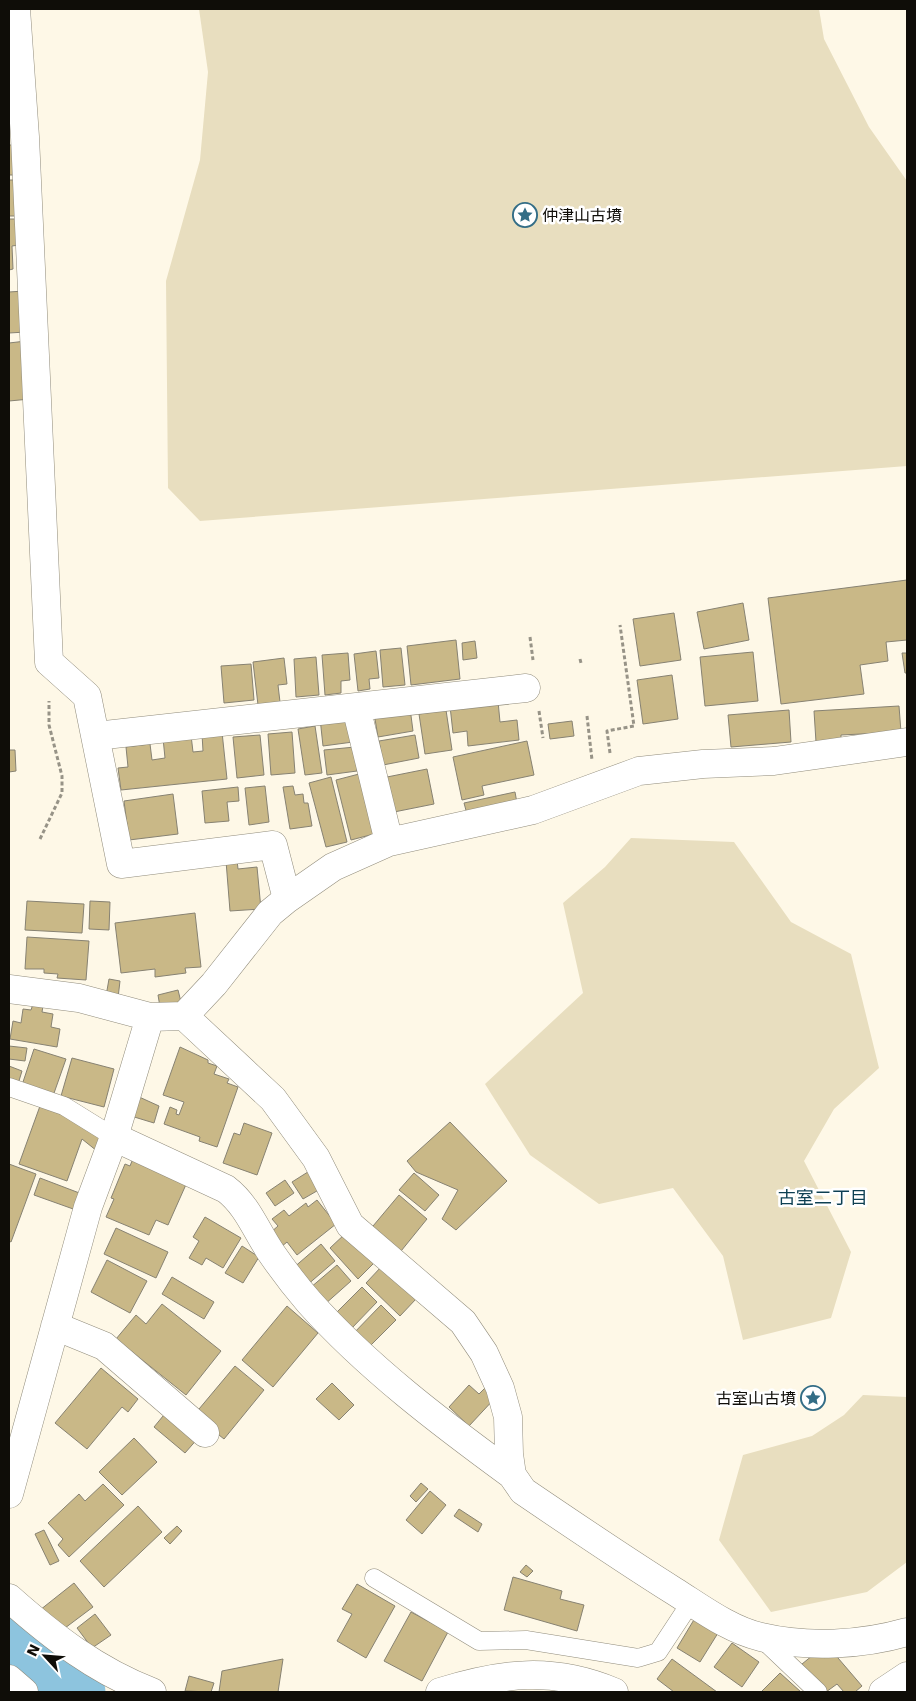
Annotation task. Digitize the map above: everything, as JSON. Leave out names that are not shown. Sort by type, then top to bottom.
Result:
[{"type":"street","points":[[16,9],[17,137],[48,662],[88,696],[120,864],[273,845],[287,899]]},
{"type":"street","points":[[96,736],[526,688]]},
{"type":"street","points":[[356,707],[389,842]]},
{"type":"street","points":[[9,989],[79,998],[150,1018],[184,1016],[214,984],[270,914],[287,899],[332,867],[389,842],[533,810],[639,771],[703,764],[774,761],[907,742]]},
{"type":"street","points":[[184,1016],[273,1099],[316,1158],[350,1224],[463,1322],[484,1352],[500,1388],[508,1416],[509,1454],[512,1475]]},
{"type":"street","points":[[9,1494],[88,1206],[114,1137],[150,1018]]},
{"type":"street","points":[[114,1137],[226,1189],[240,1200],[272,1254],[309,1302],[369,1361],[456,1434],[512,1475],[523,1491],[717,1618],[760,1637],[800,1643],[846,1643],[889,1637],[907,1632]]},
{"type":"street","points":[[55,1326],[104,1346],[205,1434]]},
{"type":"street","points":[[9,1598],[52,1636],[88,1662],[130,1684],[152,1692]]},
{"type":"street","points":[[440,1692],[481,1679],[519,1674],[566,1677],[614,1692]]},
{"type":"street","points":[[883,1692],[907,1676]]},
{"type":"street","points":[[9,1679],[24,1692]]},
{"type":"lane","points":[[9,1087],[64,1106],[114,1137]]},
{"type":"lane","points":[[374,1578],[479,1640],[526,1640],[638,1658],[658,1652],[692,1602]]},
{"type":"lane","points":[[760,1637],[818,1692]]},
{"type":"path","points":[[605,784],[607,731],[634,726],[620,625]]},
{"type":"path","points":[[40,839],[62,793],[62,776],[49,725],[48,662]]},
{"type":"path","points":[[587,716],[605,784]]},
{"type":"shaded area","points":[[199,9],[819,9],[824,39],[869,127],[907,181],[907,466],[200,521],[168,488],[166,281],[200,160],[208,72]]},
{"type":"shaded area","points":[[631,838],[734,842],[791,922],[851,954],[879,1068],[834,1109],[804,1161],[851,1252],[831,1318],[743,1340],[723,1256],[673,1188],[599,1204],[530,1155],[485,1084],[583,993],[563,903],[605,867]]},
{"type":"shaded area","points":[[863,1395],[907,1397],[907,1562],[867,1592],[771,1612],[719,1540],[743,1455],[812,1436],[844,1415]]},
{"type":"building","points":[[9,145],[17,145],[18,175],[9,175]]},
{"type":"building","points":[[9,180],[19,180],[21,216],[9,216]]},
{"type":"building","points":[[9,219],[17,219],[19,245],[12,246],[13,269],[9,270]]},
{"type":"building","points":[[24,291],[26,332],[9,333],[9,292]]},
{"type":"building","points":[[26,341],[30,399],[9,401],[9,343]]},
{"type":"building","points":[[907,580],[907,640],[886,642],[888,661],[860,665],[864,694],[781,704],[768,598]]},
{"type":"building","points":[[743,603],[749,640],[704,649],[697,612]]},
{"type":"building","points":[[674,613],[681,660],[640,666],[633,619]]},
{"type":"building","points":[[456,640],[460,679],[411,685],[407,646]]},
{"type":"building","points":[[475,641],[477,658],[463,660],[462,643]]},
{"type":"building","points":[[401,648],[405,685],[383,687],[380,650]]},
{"type":"building","points":[[376,651],[379,678],[369,679],[370,689],[358,691],[354,654]]},
{"type":"building","points":[[753,652],[758,701],[705,706],[700,657]]},
{"type":"building","points":[[348,653],[350,680],[341,681],[341,693],[325,695],[322,655]]},
{"type":"building","points":[[902,653],[907,653],[907,673],[905,673]]},
{"type":"building","points":[[316,657],[319,695],[296,697],[294,659]]},
{"type":"building","points":[[284,658],[287,684],[278,685],[280,702],[258,705],[253,662]]},
{"type":"building","points":[[251,664],[254,700],[224,703],[221,666]]},
{"type":"building","points":[[672,675],[678,719],[643,724],[637,680]]},
{"type":"building","points":[[498,701],[500,722],[517,720],[519,740],[468,746],[467,731],[453,733],[450,706]]},
{"type":"building","points":[[899,706],[901,732],[841,735],[841,741],[816,742],[814,711]]},
{"type":"building","points":[[410,708],[413,731],[378,737],[374,713]]},
{"type":"building","points":[[446,710],[452,750],[425,754],[419,714]]},
{"type":"building","points":[[789,710],[791,742],[731,747],[728,715]]},
{"type":"building","points":[[320,718],[351,719],[353,742],[323,746]]},
{"type":"building","points":[[572,721],[574,736],[550,739],[548,724]]},
{"type":"building","points":[[315,726],[322,773],[305,775],[298,729]]},
{"type":"building","points":[[222,732],[227,779],[121,790],[118,768],[128,767],[126,747],[150,744],[152,760],[165,758],[163,738],[191,735],[193,752],[203,751],[202,734]]},
{"type":"building","points":[[292,732],[295,773],[271,775],[268,734]]},
{"type":"building","points":[[260,735],[264,775],[237,778],[233,737]]},
{"type":"building","points":[[415,735],[419,758],[383,765],[379,741]]},
{"type":"building","points":[[527,741],[534,775],[482,786],[484,795],[462,800],[453,757]]},
{"type":"building","points":[[355,747],[357,771],[327,775],[324,750]]},
{"type":"building","points":[[9,750],[15,750],[16,771],[9,772]]},
{"type":"building","points":[[427,769],[434,804],[394,812],[387,777]]},
{"type":"building","points":[[359,774],[374,834],[351,840],[336,780]]},
{"type":"building","points":[[331,777],[347,842],[326,847],[309,783]]},
{"type":"building","points":[[265,786],[269,822],[249,825],[245,788]]},
{"type":"building","points":[[293,786],[295,795],[303,794],[304,803],[308,803],[312,826],[290,829],[283,787]]},
{"type":"building","points":[[238,787],[239,801],[227,802],[229,821],[205,823],[202,791]]},
{"type":"building","points":[[515,792],[517,803],[467,814],[464,803]]},
{"type":"building","points":[[173,794],[178,834],[129,840],[124,801]]},
{"type":"building","points":[[237,860],[238,869],[257,867],[261,909],[230,911],[226,861]]},
{"type":"building","points":[[27,901],[84,904],[82,933],[25,930]]},
{"type":"building","points":[[90,901],[110,902],[109,930],[89,929]]},
{"type":"building","points":[[195,913],[201,967],[185,968],[186,973],[155,977],[155,969],[121,973],[115,923]]},
{"type":"building","points":[[27,937],[89,941],[86,980],[57,978],[58,974],[44,973],[44,969],[25,969]]},
{"type":"building","points":[[109,979],[120,981],[118,998],[106,996]]},
{"type":"building","points":[[178,990],[181,1002],[160,1007],[158,995]]},
{"type":"building","points":[[33,1004],[43,1006],[42,1012],[53,1014],[51,1027],[60,1029],[57,1047],[10,1039],[13,1021],[21,1023],[23,1009],[31,1010]]},
{"type":"building","points":[[9,1046],[27,1048],[25,1061],[9,1059]]},
{"type":"building","points":[[180,1047],[217,1066],[214,1074],[229,1079],[227,1083],[238,1087],[217,1147],[199,1141],[200,1137],[164,1124],[170,1107],[177,1110],[176,1114],[179,1115],[184,1102],[163,1095]]},
{"type":"building","points":[[34,1049],[66,1059],[53,1096],[22,1085]]},
{"type":"building","points":[[72,1058],[114,1069],[104,1107],[61,1096]]},
{"type":"building","points":[[9,1066],[22,1071],[18,1084],[9,1080]]},
{"type":"building","points":[[137,1096],[159,1106],[154,1123],[131,1116]]},
{"type":"building","points":[[40,1106],[85,1121],[107,1140],[97,1151],[82,1139],[67,1181],[19,1164]]},
{"type":"building","points":[[450,1122],[507,1181],[456,1230],[442,1219],[458,1190],[416,1172],[407,1161]]},
{"type":"building","points":[[244,1123],[272,1133],[257,1175],[223,1163],[234,1133],[240,1135]]},
{"type":"building","points":[[134,1156],[188,1180],[168,1225],[156,1220],[149,1235],[106,1217],[114,1199],[111,1198],[125,1164],[130,1166]]},
{"type":"building","points":[[9,1164],[36,1174],[11,1242],[9,1241]]},
{"type":"building","points":[[311,1170],[322,1188],[303,1199],[292,1182]]},
{"type":"building","points":[[414,1173],[439,1195],[425,1211],[399,1190]]},
{"type":"building","points":[[40,1178],[82,1194],[76,1210],[34,1195]]},
{"type":"building","points":[[285,1180],[294,1193],[275,1206],[266,1193]]},
{"type":"building","points":[[399,1195],[427,1219],[397,1256],[368,1232]]},
{"type":"building","points":[[317,1200],[336,1224],[297,1255],[287,1242],[281,1247],[270,1233],[278,1226],[272,1219],[284,1210],[289,1216],[306,1203],[308,1207]]},
{"type":"building","points":[[205,1217],[241,1238],[223,1268],[206,1258],[202,1265],[189,1258],[199,1241],[193,1237]]},
{"type":"building","points":[[116,1228],[168,1252],[156,1278],[104,1254]]},
{"type":"building","points":[[346,1233],[374,1263],[358,1279],[330,1248]]},
{"type":"building","points":[[321,1244],[335,1261],[306,1286],[292,1269]]},
{"type":"building","points":[[242,1246],[259,1257],[243,1283],[225,1273]]},
{"type":"building","points":[[107,1260],[147,1281],[130,1313],[91,1292]]},
{"type":"building","points":[[337,1265],[351,1281],[324,1305],[310,1288]]},
{"type":"building","points":[[382,1266],[416,1299],[400,1316],[366,1283]]},
{"type":"building","points":[[172,1277],[214,1302],[204,1319],[162,1294]]},
{"type":"building","points":[[362,1287],[377,1302],[351,1329],[336,1313]]},
{"type":"building","points":[[162,1304],[221,1351],[186,1395],[116,1339],[136,1315],[146,1324]]},
{"type":"building","points":[[381,1305],[396,1320],[365,1351],[350,1337]]},
{"type":"building","points":[[287,1306],[318,1333],[273,1387],[242,1360]]},
{"type":"building","points":[[235,1366],[264,1390],[224,1439],[194,1415]]},
{"type":"building","points":[[101,1368],[138,1399],[128,1412],[122,1407],[87,1449],[55,1423]]},
{"type":"building","points":[[332,1383],[354,1405],[339,1420],[316,1399]]},
{"type":"building","points":[[469,1385],[479,1394],[485,1388],[496,1397],[469,1426],[449,1407]]},
{"type":"building","points":[[168,1410],[199,1437],[185,1453],[154,1427]]},
{"type":"building","points":[[134,1438],[157,1462],[122,1495],[99,1472]]},
{"type":"building","points":[[421,1483],[428,1489],[416,1502],[410,1496]]},
{"type":"building","points":[[103,1484],[124,1505],[69,1557],[58,1545],[63,1539],[48,1523],[79,1494],[85,1501]]},
{"type":"building","points":[[430,1491],[446,1505],[422,1534],[406,1520]]},
{"type":"building","points":[[138,1506],[162,1532],[104,1587],[80,1561]]},
{"type":"building","points":[[459,1509],[482,1524],[478,1532],[454,1516]]},
{"type":"building","points":[[177,1526],[182,1531],[170,1544],[164,1538]]},
{"type":"building","points":[[44,1530],[59,1561],[50,1565],[35,1534]]},
{"type":"building","points":[[526,1565],[533,1571],[527,1577],[520,1572]]},
{"type":"building","points":[[513,1577],[562,1591],[560,1599],[584,1605],[577,1631],[504,1610]]},
{"type":"building","points":[[74,1583],[93,1607],[65,1628],[40,1610]]},
{"type":"building","points":[[357,1584],[395,1606],[366,1658],[337,1641],[352,1614],[342,1609]]},
{"type":"building","points":[[411,1612],[448,1632],[422,1681],[384,1661]]},
{"type":"building","points":[[95,1614],[111,1635],[92,1648],[77,1628]]},
{"type":"building","points":[[695,1618],[718,1633],[700,1662],[677,1648]]},
{"type":"building","points":[[732,1643],[759,1662],[742,1687],[714,1667]]},
{"type":"building","points":[[818,1651],[824,1658],[832,1651],[862,1686],[855,1692],[844,1692],[837,1684],[826,1692],[802,1664]]},
{"type":"building","points":[[283,1659],[278,1692],[219,1692],[222,1671]]},
{"type":"building","points":[[672,1659],[717,1692],[674,1692],[657,1679]]},
{"type":"building","points":[[780,1673],[801,1692],[761,1692]]},
{"type":"building","points":[[189,1676],[214,1683],[211,1692],[185,1691]]},
{"type":"waterway","points":[[9,1641],[46,1673],[80,1692]]},
{"type":"place","name":"仲津山古墳","points":[[525,215]]},
{"type":"place","name":"古室山古墳","points":[[813,1398]]},
{"type":"district","name":"古室二丁目","points":[[823,1197]]}]
